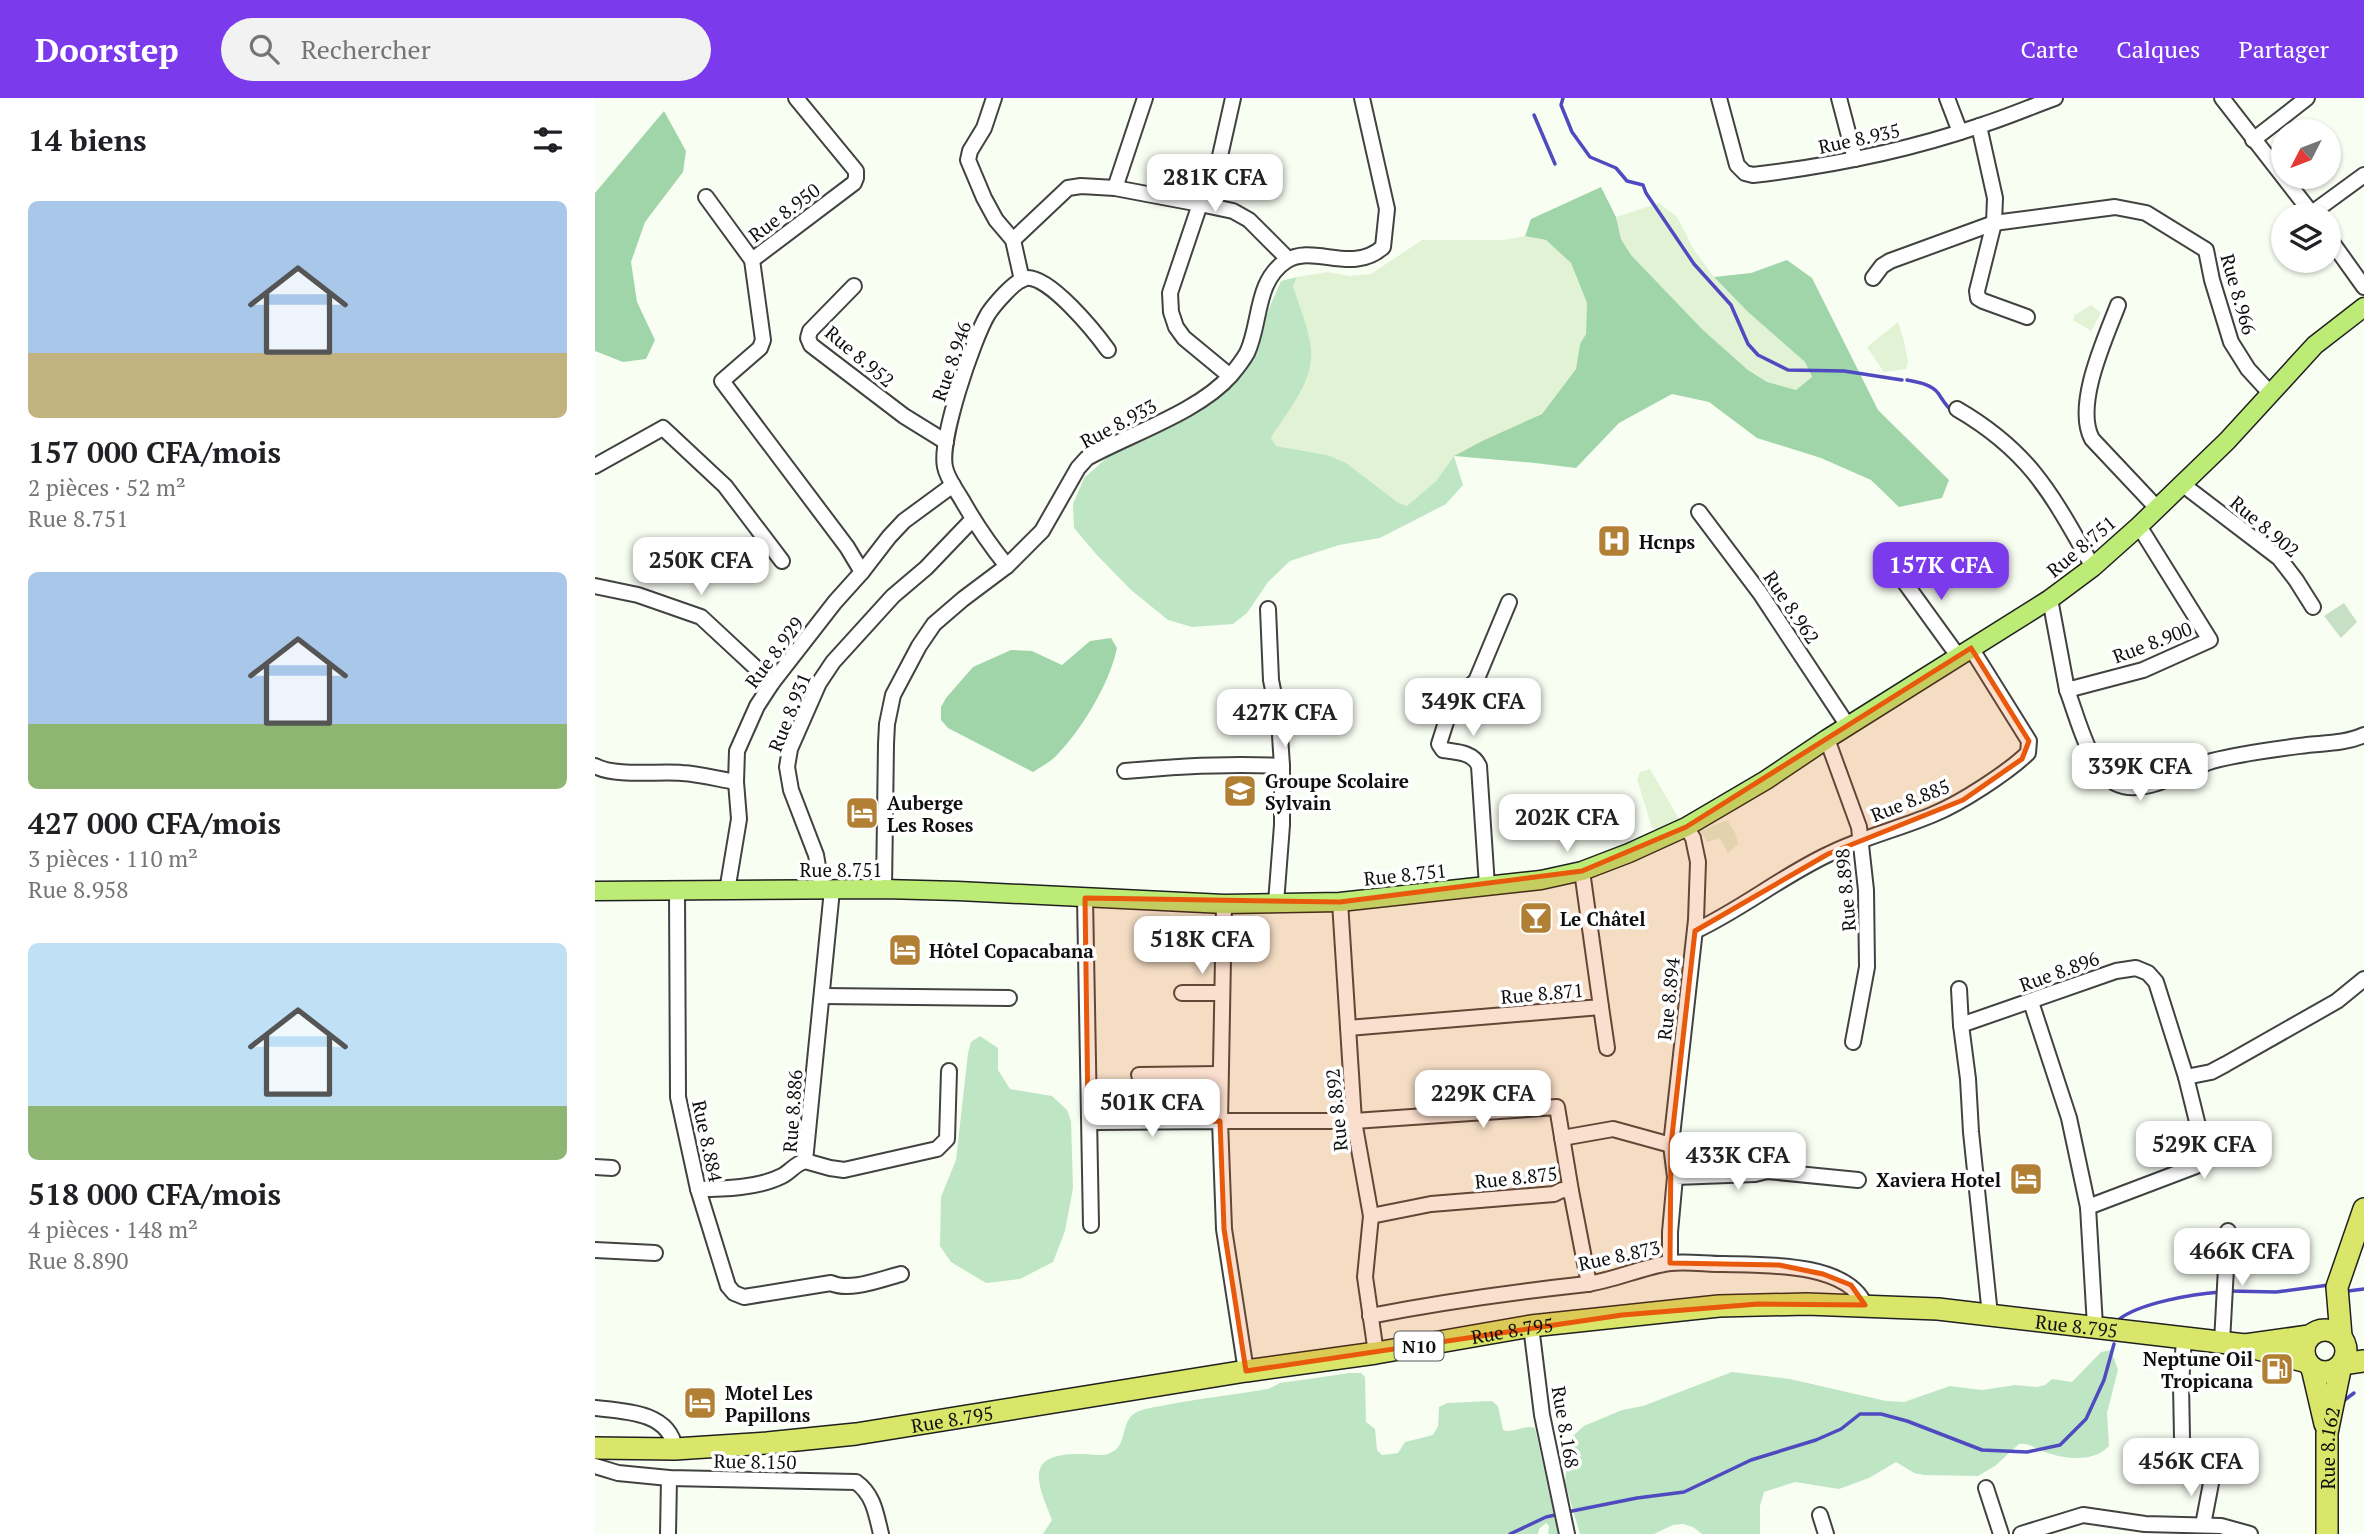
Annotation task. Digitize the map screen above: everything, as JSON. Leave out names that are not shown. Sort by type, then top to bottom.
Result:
[{"type":"highway","points":[[2327,1433],[2304,1353],[2304,1344],[2313,1333],[2337,1286],[2364,1209]]},
{"type":"highway","points":[[2337,1286],[2342,1338],[2346,1348],[2341,1364]]},
{"type":"highway","name":"Rue 8.795","points":[[595,1448],[675,1449],[856,1434],[1246,1371],[1376,1353],[1531,1326],[1719,1306],[1865,1305],[1938,1309],[2245,1345],[2313,1333]]},
{"type":"highway","points":[[2313,1333],[2334,1331],[2342,1338],[2364,1347]]},
{"type":"highway","name":"N10","points":[[2245,1345],[2309,1365]]},
{"type":"highway","points":[[2309,1365],[2327,1372],[2341,1364],[2364,1361]]},
{"type":"highway","name":"Rue 8.162","points":[[2327,1534],[2327,1433],[2341,1364]]},
{"type":"main road","name":"Rue 8.751","points":[[595,891],[884,889],[1224,904],[1340,902],[1541,880],[1582,871],[1686,827],[1766,780],[2050,599],[2093,567],[2139,526],[2227,441],[2315,345],[2364,307]]},
{"type":"street","name":"Rue 8.950","points":[[796,98],[856,171],[856,177],[854,183],[752,260],[763,340],[760,348],[722,381],[847,547],[862,572]]},
{"type":"street","points":[[993,98],[987,121],[970,151],[968,160],[984,198],[996,220],[1013,240],[1022,280],[1036,279],[1056,292],[1091,327],[1108,350]]},
{"type":"street","points":[[1115,188],[1145,98]]},
{"type":"street","points":[[1230,376],[1184,338],[1176,327],[1171,312],[1170,293],[1200,204],[1218,165],[1233,98]]},
{"type":"street","points":[[1013,240],[1068,188],[1081,186],[1115,188],[1233,211],[1249,220],[1288,259],[1307,256],[1358,260],[1375,254],[1383,247],[1387,209],[1362,98]]},
{"type":"street","name":"Rue 8.935","points":[[1719,98],[1737,165],[1745,173],[1753,175],[1807,169],[1892,152],[1979,126],[2046,100]]},
{"type":"street","points":[[1839,98],[1855,159]]},
{"type":"street","points":[[1947,98],[1960,132]]},
{"type":"street","points":[[2222,98],[2304,203]]},
{"type":"street","points":[[2253,140],[2307,98]]},
{"type":"street","points":[[1979,126],[1995,198],[1994,223],[1977,291],[1978,298],[2027,317]]},
{"type":"street","points":[[2327,203],[2364,175]]},
{"type":"street","points":[[706,197],[752,260]]},
{"type":"street","name":"Rue 8.966","points":[[1873,278],[1882,266],[1890,261],[1994,223],[2115,206],[2146,213],[2203,247],[2209,255],[2212,280],[2231,342],[2248,369],[2270,393]]},
{"type":"street","points":[[2341,255],[2364,287]]},
{"type":"street","name":"Rue 8.933","points":[[884,889],[886,744],[893,695],[919,646],[935,624],[1007,565],[1042,531],[1078,468],[1087,458],[1192,405],[1230,376],[1247,354],[1259,304],[1269,281],[1278,267],[1288,259]]},
{"type":"street","name":"Rue 8.946","points":[[1007,565],[972,520],[953,485],[945,468],[946,442],[961,380],[980,331],[988,314],[1001,298],[1022,280]]},
{"type":"street","name":"Rue 8.952","points":[[854,286],[810,331],[808,338],[811,345],[904,416],[946,442]]},
{"type":"street","points":[[2117,305],[2089,383],[2088,431],[2092,439],[2157,508]]},
{"type":"street","points":[[1957,409],[2000,437],[2034,471],[2052,496],[2093,567]]},
{"type":"street","points":[[595,466],[663,428],[725,486],[782,561]]},
{"type":"street","name":"Rue 8.902","points":[[2182,484],[2279,558],[2313,607]]},
{"type":"street","name":"Rue 8.929","points":[[727,891],[739,819],[737,751],[757,706],[772,682],[835,602],[904,521],[953,485]]},
{"type":"street","name":"Rue 8.962","points":[[1699,512],[1760,593],[1848,726]]},
{"type":"street","name":"Rue 8.931","points":[[827,890],[791,790],[787,767],[790,749],[819,683],[832,662],[885,604],[926,568],[972,520]]},
{"type":"street","name":"Rue 8.900","points":[[2067,690],[2143,670],[2210,640],[2139,526]]},
{"type":"street","name":"Rue 8.885","points":[[1695,931],[1756,897],[1790,874],[1860,839],[1935,814],[1963,800],[2028,753],[2029,741],[1965,652],[1895,569]]},
{"type":"street","points":[[595,586],[638,595],[701,617],[772,682]]},
{"type":"street","points":[[2050,599],[2067,690],[2099,770],[2116,784],[2129,787],[2158,782],[2184,774],[2210,761],[2342,741],[2364,735]]},
{"type":"street","points":[[1487,886],[1479,766],[1471,755],[1443,750],[1439,744],[1453,700],[1476,681],[1509,603]]},
{"type":"street","points":[[1268,609],[1271,680],[1279,720],[1282,766],[1282,825],[1276,903]]},
{"type":"street","name":"Rue 8.898","points":[[1827,739],[1859,827],[1868,939],[1867,967],[1853,1042]]},
{"type":"street","points":[[1125,771],[1182,765],[1282,766]]},
{"type":"street","points":[[595,766],[601,769],[683,773],[736,782]]},
{"type":"street","name":"Rue 8.894","points":[[1670,1263],[1669,1232],[1675,1177],[1671,1145],[1695,931],[1698,862],[1693,838],[1686,827]]},
{"type":"street","name":"Rue 8.871","points":[[1348,1028],[1601,1007],[1582,871]]},
{"type":"street","name":"Rue 8.886","points":[[827,890],[822,996],[805,1161],[844,1170],[937,1149],[947,1139],[949,1071]]},
{"type":"street","name":"Rue 8.884","points":[[677,892],[678,1097],[698,1189],[729,1286],[734,1293],[744,1297],[831,1283],[838,1286],[849,1285],[901,1274]]},
{"type":"street","points":[[1086,898],[1088,1116],[1091,1119],[1097,1122],[1354,1121],[1557,1107],[1571,1191]]},
{"type":"street","name":"Rue 8.892","points":[[1340,902],[1354,1121],[1371,1216],[1365,1277],[1376,1353]]},
{"type":"street","points":[[1224,904],[1220,1074],[1224,1229],[1246,1371]]},
{"type":"street","name":"Rue 8.896","points":[[1961,1025],[2116,971],[2136,968],[2148,973],[2155,982],[2186,1077]]},
{"type":"street","points":[[2088,1207],[2196,1166],[2202,1159],[2204,1150],[2186,1077],[2211,1072],[2226,1065],[2337,1001],[2364,979]]},
{"type":"street","points":[[1958,989],[1990,1315]]},
{"type":"street","points":[[1182,993],[1222,993]]},
{"type":"street","points":[[822,996],[1009,998]]},
{"type":"street","points":[[2031,1002],[2070,1118],[2088,1207],[2095,1326]]},
{"type":"street","points":[[1601,1007],[1607,1048]]},
{"type":"street","points":[[1139,1075],[1220,1074]]},
{"type":"street","points":[[1091,1119],[1091,1225]]},
{"type":"street","points":[[1562,1138],[1613,1129],[1671,1145]]},
{"type":"street","points":[[698,1189],[770,1180],[784,1175],[805,1161]]},
{"type":"street","points":[[595,1167],[612,1168]]},
{"type":"street","points":[[1675,1177],[1744,1175],[1767,1171],[1859,1180]]},
{"type":"street","name":"Rue 8.875","points":[[1371,1216],[1431,1204],[1571,1191],[1589,1284]]},
{"type":"street","points":[[2222,1342],[2228,1231]]},
{"type":"street","points":[[595,1250],[655,1253]]},
{"type":"street","name":"Rue 8.873","points":[[1370,1316],[1488,1296],[1589,1284],[1670,1263],[1779,1265],[1823,1274],[1851,1285],[1861,1295],[1865,1305]]},
{"type":"street","name":"Rue 8.168","points":[[1531,1326],[1542,1415],[1567,1534]]},
{"type":"street","points":[[2182,1438],[2184,1339]]},
{"type":"street","points":[[595,1408],[628,1411],[662,1424],[673,1436],[675,1449]]},
{"type":"street","name":"Rue 8.150","points":[[595,1466],[618,1473],[669,1478],[856,1482],[864,1488],[874,1504],[881,1534]]},
{"type":"street","points":[[668,1534],[669,1478]]},
{"type":"street","points":[[2203,1525],[2212,1479]]},
{"type":"street","points":[[1986,1488],[2001,1534]]},
{"type":"street","points":[[1820,1514],[1826,1534]]},
{"type":"street","points":[[2021,1534],[2077,1515],[2145,1524],[2221,1526],[2250,1534]]},
{"type":"highlighted area","points":[[1971,648],[2029,741],[2022,759],[1963,800],[1828,854],[1695,931],[1671,1145],[1670,1263],[1779,1265],[1823,1274],[1851,1285],[1865,1305],[1758,1304],[1622,1315],[1246,1371],[1224,1229],[1220,1121],[1096,1122],[1088,1116],[1085,898],[1340,902],[1582,871],[1686,827]]},
{"type":"green space","points":[[664,111],[686,151],[683,172],[645,222],[631,262],[637,302],[655,340],[646,359],[623,362],[595,351],[595,193]]},
{"type":"green space","points":[[1601,187],[1616,217],[1621,239],[1631,255],[1703,330],[1748,370],[1767,382],[1796,390],[1812,377],[1805,362],[1748,312],[1714,277],[1751,273],[1787,260],[1812,278],[1878,410],[1949,480],[1942,498],[1899,507],[1871,480],[1821,458],[1757,438],[1709,402],[1672,394],[1619,423],[1576,468],[1454,456],[1542,414],[1576,369],[1580,344],[1586,334],[1587,303],[1571,263],[1546,240],[1525,236],[1531,219]]},
{"type":"green space","points":[[1659,203],[1677,217],[1694,250],[1714,277],[1748,312],[1805,362],[1812,378],[1796,390],[1767,382],[1748,370],[1703,330],[1631,255],[1621,239],[1616,217]]},
{"type":"green space","points":[[1525,236],[1546,240],[1571,263],[1587,303],[1586,334],[1580,344],[1576,369],[1542,414],[1454,456],[1436,481],[1407,506],[1327,455],[1276,446],[1271,438],[1300,392],[1311,349],[1293,286],[1297,277],[1328,272],[1349,276],[1371,274],[1422,240],[1504,240]]},
{"type":"green space","points":[[1297,277],[1293,286],[1308,334],[1311,361],[1304,385],[1271,438],[1276,446],[1327,455],[1346,463],[1397,502],[1407,506],[1436,481],[1454,456],[1463,485],[1446,504],[1380,538],[1339,545],[1290,561],[1268,582],[1247,613],[1233,624],[1192,627],[1168,620],[1131,590],[1074,528],[1073,504],[1084,478],[1110,455],[1213,401],[1249,365],[1281,281]]},
{"type":"green space","points":[[2091,305],[2101,313],[2091,331],[2073,320],[2075,315]]},
{"type":"green space","points":[[1898,322],[1908,362],[1906,369],[1884,372],[1867,347]]},
{"type":"green space","points":[[2344,603],[2357,622],[2341,638],[2324,616]]},
{"type":"green space","points":[[1111,638],[1117,648],[1108,677],[1093,706],[1056,756],[1033,772],[948,728],[941,720],[941,707],[946,698],[973,667],[1011,650],[1032,651],[1062,665],[1090,641]]},
{"type":"green space","points":[[1650,769],[1679,819],[1656,830],[1652,828],[1637,779],[1640,772]]},
{"type":"green space","points":[[1727,820],[1735,832],[1738,844],[1728,853],[1720,838],[1707,842],[1700,831]]},
{"type":"green space","points":[[980,1036],[998,1048],[998,1070],[1010,1089],[1052,1096],[1067,1110],[1071,1121],[1073,1188],[1065,1231],[1053,1262],[1020,1279],[986,1283],[951,1262],[940,1246],[941,1197],[956,1160],[968,1053],[971,1042]]},
{"type":"green space","points":[[2111,1350],[2118,1370],[2107,1413],[2109,1446],[2095,1455],[2079,1458],[2061,1456],[2019,1444],[1995,1466],[1978,1476],[1924,1475],[1914,1473],[1896,1462],[1869,1478],[1839,1489],[1795,1482],[1764,1492],[1760,1506],[1760,1534],[1702,1534],[1683,1524],[1673,1525],[1654,1534],[1580,1534],[1565,1483],[1569,1441],[1584,1426],[1622,1410],[1643,1406],[1732,1372],[1790,1379],[1886,1401],[1904,1402],[1950,1386],[1982,1390],[2015,1385],[2037,1387],[2052,1379],[2072,1382],[2101,1352]]},
{"type":"green space","points":[[1361,1373],[1365,1377],[1366,1422],[1375,1429],[1377,1450],[1382,1455],[1398,1453],[1405,1442],[1433,1435],[1438,1426],[1439,1407],[1447,1403],[1492,1401],[1498,1406],[1503,1430],[1535,1428],[1558,1534],[1548,1534],[1549,1526],[1546,1523],[1539,1529],[1538,1534],[1043,1534],[1052,1520],[1039,1480],[1043,1463],[1064,1455],[1101,1455],[1116,1450],[1127,1422],[1135,1413],[1268,1389],[1280,1383]]},
{"type":"waterway","points":[[1563,98],[1561,105],[1572,132],[1590,157],[1616,168],[1627,181],[1643,185],[1694,264],[1731,305],[1748,344],[1758,355],[1788,370],[1844,371],[1902,380]]},
{"type":"waterway","points":[[1534,115],[1555,164]]},
{"type":"waterway","points":[[1907,380],[1932,387],[1952,411]]},
{"type":"waterway","points":[[2229,1291],[2276,1292],[2329,1285]]},
{"type":"waterway","points":[[2348,1291],[2364,1289]]},
{"type":"waterway","points":[[2118,1320],[2152,1304],[2221,1292]]},
{"type":"waterway","points":[[1567,1512],[1684,1492],[1751,1460],[1816,1440],[1841,1429],[1860,1414],[1881,1414],[1907,1421],[1982,1450],[2027,1452],[2060,1445],[2086,1419],[2104,1380],[2114,1344]]},
{"type":"waterway","points":[[2342,1402],[2354,1393]]},
{"type":"waterway","points":[[1510,1534],[1546,1517],[1560,1514]]},
{"type":"place","name":"Hcnps","points":[[1614,541]]},
{"type":"place","name":"Groupe Scolaire Sylvain","points":[[1240,791]]},
{"type":"place","name":"Auberge Les Roses","points":[[862,813]]},
{"type":"place","name":"Le Châtel","points":[[1536,918]]},
{"type":"place","name":"Hôtel Copacabana","points":[[905,950]]},
{"type":"place","name":"Xaviera Hotel","points":[[2026,1179]]},
{"type":"place","name":"Neptune Oil Tropicana","points":[[2277,1369]]},
{"type":"place","name":"Motel Les Papillons","points":[[700,1403]]}]
